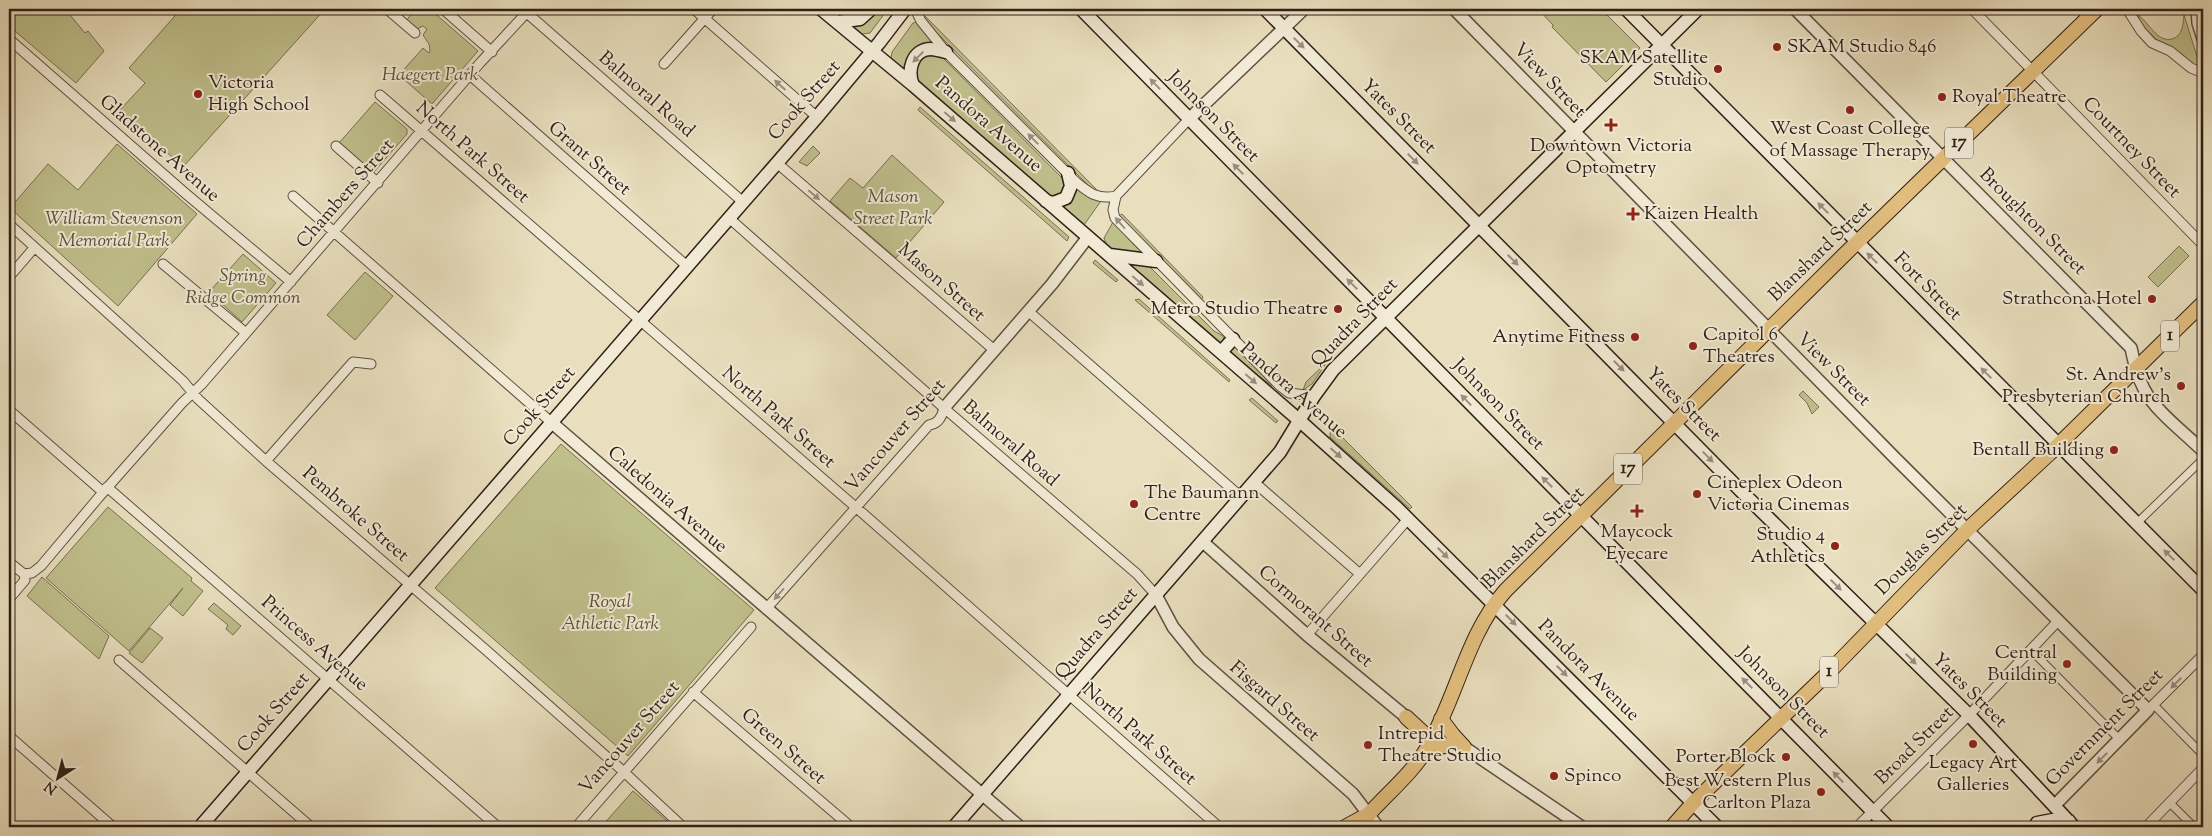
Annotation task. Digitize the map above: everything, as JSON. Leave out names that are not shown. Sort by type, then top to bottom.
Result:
[{"type":"main road","name":"Pandora Avenue","points":[[821,9],[913,85],[1221,352],[1408,518],[1717,827]]},
{"type":"main road","points":[[837,22],[860,19],[871,9]]},
{"type":"main road","name":"Cook Street","points":[[200,827],[817,117],[906,9]]},
{"type":"main road","name":"Johnson Street","points":[[1082,9],[1888,827]]},
{"type":"main road","name":"Yates Street","points":[[1265,9],[1674,422],[1969,715],[2072,824]]},
{"type":"main road","name":"Fort Street","points":[[1626,9],[2203,590]]},
{"type":"main road","name":"Quadra Street","points":[[954,827],[1283,449],[1314,396],[1333,370],[1698,9]]},
{"type":"main road","points":[[2082,9],[2083,24]]},
{"type":"main road","name":"Blanshard Street","points":[[1345,827],[1366,821],[1434,734],[1475,637],[1494,604],[1674,422],[2097,9]]},
{"type":"main road","points":[[913,85],[910,68],[918,54],[932,49],[946,52]]},
{"type":"main road","points":[[1046,201],[1053,203],[1066,198],[1071,186],[1068,173]]},
{"type":"main road","points":[[1110,256],[1156,261]]},
{"type":"main road","name":"Douglas Street","points":[[1672,827],[1692,803],[1876,624],[1967,530],[2058,445],[2202,305]]},
{"type":"main road","points":[[1221,352],[1233,339]]},
{"type":"main road","points":[[1406,718],[1412,718],[1450,745],[1464,747]]},
{"type":"main road","points":[[1434,734],[1453,735],[1464,747]]},
{"type":"main road","name":"Government Street","points":[[2035,825],[2054,806]]},
{"type":"main road","points":[[2035,825],[2058,818],[2072,824]]},
{"type":"street","points":[[387,9],[415,33]]},
{"type":"street","points":[[443,9],[492,52]]},
{"type":"street","points":[[694,9],[817,117]]},
{"type":"street","points":[[664,64],[713,9]]},
{"type":"street","name":"Pandora Avenue","points":[[915,9],[921,21],[946,52],[1068,173],[1093,196],[1100,198],[1116,196],[1113,210],[1115,218],[1233,339],[1289,393],[1314,396]]},
{"type":"street","points":[[1116,196],[1190,119],[1304,9]]},
{"type":"street","name":"View Street","points":[[1454,9],[1967,530],[2058,621],[2151,708]]},
{"type":"street","name":"Broughton Street","points":[[1795,9],[2131,348],[2136,370],[2144,390],[2203,451]]},
{"type":"street","name":"Courtney Street","points":[[1972,9],[2203,245]]},
{"type":"street","points":[[2127,9],[2141,31],[2152,43],[2170,51],[2196,71],[2203,73]]},
{"type":"street","points":[[2197,9],[2198,23],[2203,39]]},
{"type":"street","name":"Chambers Street","points":[[24,574],[32,573],[41,566],[105,490],[336,232],[470,75],[528,11]]},
{"type":"street","name":"Balmoral Road","points":[[528,11],[743,202]]},
{"type":"street","name":"Gladstone Avenue","points":[[9,39],[178,188],[291,282]]},
{"type":"street","name":"Grant Street","points":[[470,75],[687,266]]},
{"type":"street","name":"North Park Street","points":[[380,95],[641,320],[1220,827]]},
{"type":"street","points":[[336,146],[378,183]]},
{"type":"street","name":"Mason Street","points":[[777,163],[993,350]]},
{"type":"street","name":"Caledonia Avenue","points":[[293,196],[766,609],[1020,827]]},
{"type":"street","name":"Balmoral Road","points":[[729,218],[944,408],[1137,574],[1156,595]]},
{"type":"street","name":"Pembroke Street","points":[[9,224],[183,381],[266,461],[410,584],[624,772],[683,827]]},
{"type":"street","name":"Vancouver Street","points":[[766,609],[929,426],[935,424],[943,415],[944,408],[1028,311],[1088,237]]},
{"type":"street","points":[[9,277],[34,248]]},
{"type":"street","points":[[163,264],[246,333]]},
{"type":"street","points":[[1028,311],[1241,497]]},
{"type":"street","points":[[266,461],[353,362],[371,364]]},
{"type":"street","name":"Princess Avenue","points":[[9,410],[329,679],[498,827]]},
{"type":"street","points":[[2136,524],[2203,459]]},
{"type":"street","points":[[1254,482],[1360,574]]},
{"type":"street","points":[[1307,635],[1408,518]]},
{"type":"street","name":"Cormorant Street","points":[[1202,542],[1307,635],[1406,718]]},
{"type":"street","points":[[9,562],[24,574],[25,580],[9,599]]},
{"type":"street","name":"Fisgard Street","points":[[1156,595],[1173,627],[1199,659],[1353,794],[1366,821],[1378,827]]},
{"type":"street","name":"Broad Street","points":[[1857,827],[1969,715],[2058,621]]},
{"type":"street","name":"Vancouver Street","points":[[576,827],[751,627]]},
{"type":"street","points":[[2031,650],[2120,740]]},
{"type":"street","name":"Government Street","points":[[2054,806],[2203,655]]},
{"type":"street","points":[[119,660],[312,827]]},
{"type":"street","name":"Green Street","points":[[694,692],[851,827]]},
{"type":"street","points":[[2151,708],[2203,755]]},
{"type":"street","points":[[9,736],[113,827]]},
{"type":"street","points":[[1464,747],[1582,827]]},
{"type":"street","points":[[2146,827],[2203,768]]},
{"type":"street","points":[[2169,802],[2194,827]]},
{"type":"green space","points":[[9,9],[65,9],[85,33],[88,31],[104,51],[76,83],[9,26]]},
{"type":"green space","points":[[181,9],[325,9],[183,167],[120,110],[145,83],[129,68]]},
{"type":"green space","name":"Haegert Park","points":[[415,9],[430,9],[478,51],[432,104],[399,75],[423,48],[429,53],[430,50],[429,44],[423,35],[427,29],[423,26],[417,29],[406,21]]},
{"type":"green space","points":[[833,9],[866,9],[860,14],[844,16]]},
{"type":"green space","points":[[876,9],[888,9],[870,33],[862,34],[853,26]]},
{"type":"green space","points":[[1538,9],[1601,9],[1640,48],[1606,82],[1552,27],[1553,25]]},
{"type":"green space","points":[[2138,15],[2157,35],[2162,38],[2172,39],[2178,35],[2183,26],[2184,15],[2201,69],[2157,40],[2141,24]]},
{"type":"green space","points":[[925,16],[1099,192],[1091,188],[923,19]]},
{"type":"green space","points":[[916,22],[934,42],[905,71],[891,59],[892,52],[913,23]]},
{"type":"green space","points":[[927,55],[943,58],[1064,180],[1065,192],[1052,197],[1049,195],[918,82],[916,66]]},
{"type":"green space","points":[[375,102],[407,129],[407,134],[373,173],[339,143]]},
{"type":"green space","points":[[920,107],[1069,237],[1067,241],[918,110]]},
{"type":"green space","name":"William Stevenson Memorial Park","points":[[117,144],[197,214],[118,306],[10,208],[48,164],[78,190]]},
{"type":"green space","points":[[813,146],[820,153],[807,166],[799,162]]},
{"type":"green space","name":"Mason Street Park","points":[[892,155],[944,202],[896,258],[830,201],[850,178],[863,188]]},
{"type":"green space","points":[[1075,186],[1088,197],[1101,201],[1084,225],[1060,205]]},
{"type":"green space","points":[[1122,214],[1203,297],[1201,300],[1119,216]]},
{"type":"green space","points":[[1113,222],[1141,253],[1114,250],[1106,243],[1104,238]]},
{"type":"green space","points":[[2179,246],[2189,256],[2158,287],[2148,277]]},
{"type":"green space","name":"Spring Ridge Common","points":[[243,254],[276,283],[242,322],[209,292]]},
{"type":"green space","points":[[1095,260],[1118,280],[1116,282],[1093,263]]},
{"type":"green space","points":[[1125,260],[1150,267],[1214,331],[1223,336],[1225,341],[1220,347]]},
{"type":"green space","points":[[365,272],[393,296],[355,340],[327,315]]},
{"type":"green space","points":[[1139,299],[1230,380],[1229,382],[1135,300]]},
{"type":"green space","points":[[1234,346],[1273,384],[1272,386],[1230,354],[1229,351]]},
{"type":"green space","points":[[1327,362],[1312,384],[1303,390],[1306,382]]},
{"type":"green space","points":[[1803,391],[1819,407],[1812,414],[1807,403],[1799,395]]},
{"type":"green space","points":[[1252,398],[1278,421],[1276,423],[1249,400]]},
{"type":"green space","points":[[1334,429],[1412,507],[1410,509],[1330,437],[1330,433]]},
{"type":"green space","name":"Royal Athletic Park","points":[[561,444],[754,610],[628,756],[435,588]]},
{"type":"green space","points":[[108,507],[192,578],[191,581],[203,591],[183,616],[170,605],[183,588],[129,651],[46,578]]},
{"type":"green space","points":[[42,577],[109,636],[99,659],[27,596]]},
{"type":"green space","points":[[214,603],[241,626],[233,635],[226,629],[228,625],[208,609]]},
{"type":"green space","points":[[150,628],[163,638],[142,663],[129,653]]},
{"type":"green space","points":[[633,791],[674,827],[601,827]]},
{"type":"place","name":"SKAM Studio 846","points":[[1777,47]]},
{"type":"place","name":"SKAM Satellite Studio","points":[[1718,69]]},
{"type":"place","name":"Victoria High School","points":[[198,94]]},
{"type":"place","name":"Royal Theatre","points":[[1942,97]]},
{"type":"place","name":"West Coast College of Massage Therapy","points":[[1850,110]]},
{"type":"place","name":"Downtown Victoria Optometry","points":[[1611,125]]},
{"type":"place","name":"Kaizen Health","points":[[1633,214]]},
{"type":"place","name":"Strathcona Hotel","points":[[2152,299]]},
{"type":"place","name":"Metro Studio Theatre","points":[[1338,309]]},
{"type":"place","name":"Anytime Fitness","points":[[1635,337]]},
{"type":"place","name":"Capitol 6 Theatres","points":[[1693,346]]},
{"type":"place","name":"St. Andrew's Presbyterian Church","points":[[2181,386]]},
{"type":"place","name":"Bentall Building","points":[[2114,450]]},
{"type":"place","name":"Cineplex Odeon Victoria Cinemas","points":[[1697,494]]},
{"type":"place","name":"The Baumann Centre","points":[[1134,504]]},
{"type":"place","name":"Maycock Eyecare","points":[[1637,511]]},
{"type":"place","name":"Studio 4 Athletics","points":[[1835,546]]},
{"type":"place","name":"Central Building","points":[[2067,664]]},
{"type":"place","name":"Legacy Art Galleries","points":[[1973,744]]},
{"type":"place","name":"Intrepid Theatre Studio","points":[[1368,745]]},
{"type":"place","name":"Porter Block","points":[[1786,757]]},
{"type":"place","name":"Spinco","points":[[1554,776]]},
{"type":"place","name":"Best Western Plus Carlton Plaza","points":[[1821,792]]}]
